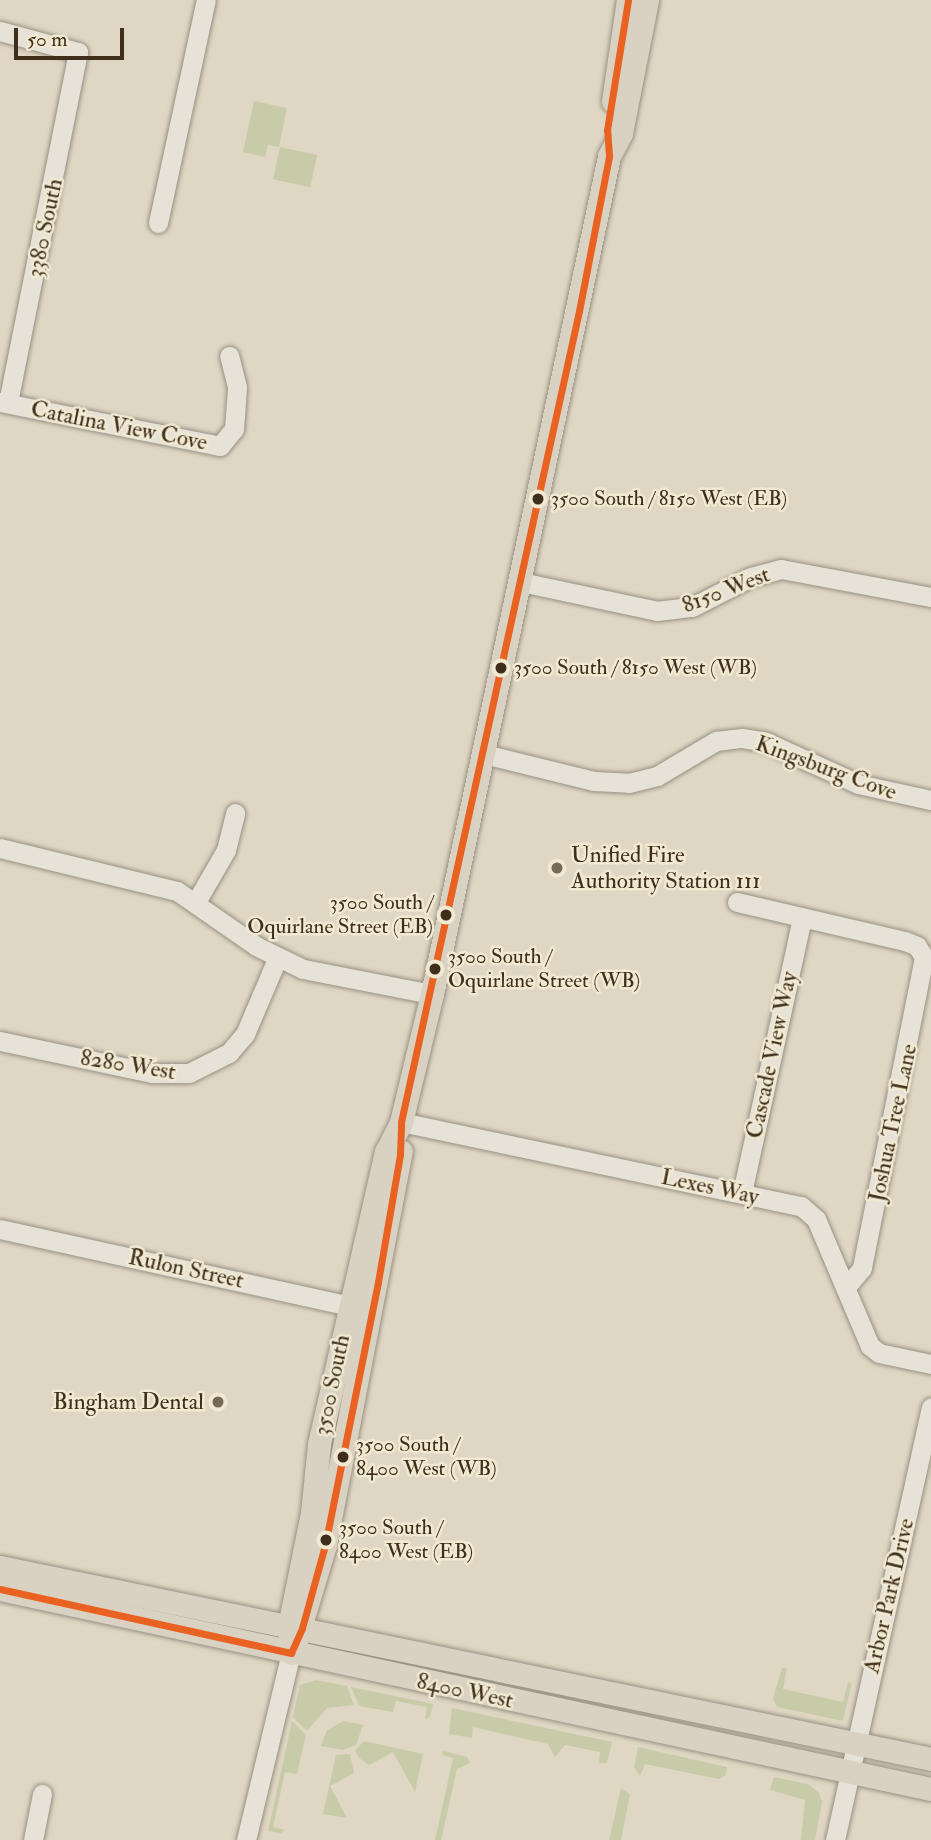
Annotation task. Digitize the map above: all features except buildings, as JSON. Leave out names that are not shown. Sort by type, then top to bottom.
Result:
[{"type":"main road","name":"3500 South","points":[[609,156],[607,130],[628,0]]},
{"type":"main road","name":"3500 South","points":[[290,1653],[312,1513],[319,1444],[349,1305],[386,1152],[401,1122],[432,994],[609,156],[621,133],[647,0]]},
{"type":"main road","name":"3500 South","points":[[296,1627],[325,1545],[401,1155],[401,1122]]},
{"type":"main road","name":"8400 West","points":[[0,1567],[931,1759]]},
{"type":"main road","name":"8400 West","points":[[0,1588],[290,1653],[931,1789]]},
{"type":"street","points":[[158,223],[206,0]]},
{"type":"street","name":"3380 South","points":[[0,31],[78,52],[4,403]]},
{"type":"street","name":"Catalina View Cove","points":[[4,403],[220,446],[234,429],[237,387],[229,356]]},
{"type":"street","name":"8150 West","points":[[521,582],[657,611],[692,607],[751,577],[781,569],[931,597]]},
{"type":"street","name":"Kingsburg Cove","points":[[484,754],[594,781],[629,783],[657,776],[716,741],[742,738],[766,742],[858,784],[931,800]]},
{"type":"street","points":[[196,902],[226,850],[235,813]]},
{"type":"street","points":[[0,848],[153,882],[196,902],[277,959],[303,969],[432,994]]},
{"type":"street","points":[[737,902],[802,917]]},
{"type":"street","name":"Joshua Tree Lane","points":[[802,917],[905,941],[922,951],[925,969],[862,1268],[845,1287]]},
{"type":"street","name":"Cascade View Way","points":[[743,1193],[802,917]]},
{"type":"street","name":"8280 West","points":[[0,1041],[152,1073],[189,1073],[229,1053],[245,1034],[277,959]]},
{"type":"street","name":"Lexes Way","points":[[401,1122],[801,1206],[813,1214],[874,1350],[931,1364]]},
{"type":"street","name":"Rulon Street","points":[[0,1229],[372,1310]]},
{"type":"street","name":"Arbor Park Drive","points":[[835,1840],[931,1408]]},
{"type":"street","name":"3500 South","points":[[246,1840],[290,1653]]},
{"type":"street","points":[[33,1840],[42,1794]]},
{"type":"green space","points":[[254,101],[287,108],[279,147],[268,145],[265,157],[243,152]]},
{"type":"green space","points":[[280,147],[317,155],[310,187],[273,179]]},
{"type":"green space","points":[[782,1668],[787,1668],[783,1689],[843,1702],[848,1682],[852,1683],[843,1721],[777,1707],[773,1698]]},
{"type":"green space","points":[[316,1680],[347,1686],[354,1705],[327,1708],[307,1731],[293,1717],[300,1685]]},
{"type":"green space","points":[[351,1687],[433,1704],[430,1717],[425,1719],[427,1707],[396,1701],[393,1712],[359,1706]]},
{"type":"green space","points":[[452,1708],[612,1742],[607,1763],[599,1763],[600,1752],[565,1745],[555,1757],[548,1744],[473,1727],[472,1738],[449,1734]]},
{"type":"green space","points":[[292,1721],[306,1735],[297,1774],[285,1772],[273,1827],[285,1830],[281,1833],[268,1831]]},
{"type":"green space","points":[[344,1721],[363,1725],[356,1745],[343,1750],[321,1746],[327,1730]]},
{"type":"green space","points":[[364,1741],[423,1754],[415,1792],[393,1752],[369,1765],[359,1758],[355,1751]]},
{"type":"green space","points":[[638,1747],[727,1767],[726,1775],[719,1779],[645,1764],[640,1776],[634,1767]]},
{"type":"green space","points":[[444,1751],[467,1757],[470,1763],[457,1769],[441,1840],[435,1840],[453,1758],[442,1755]]},
{"type":"green space","points":[[350,1754],[354,1773],[330,1786],[347,1818],[323,1814],[336,1755]]},
{"type":"green space","points":[[774,1777],[808,1784],[819,1793],[822,1802],[815,1840],[801,1840],[805,1800],[770,1790]]},
{"type":"green space","points":[[621,1788],[630,1794],[621,1840],[609,1840]]},
{"type":"transit line","points":[[0,1589],[291,1653],[302,1628],[325,1545],[378,1282],[400,1155],[401,1122],[579,311],[609,156],[607,130],[628,0]]},
{"type":"place","name":"3500 South / 8150 West (EB)","points":[[538,499]]},
{"type":"place","name":"3500 South / 8150 West (WB)","points":[[501,668]]},
{"type":"place","name":"Unified Fire Authority Station 111","points":[[557,868]]},
{"type":"place","name":"3500 South / Oquirlane Street (EB)","points":[[446,915]]},
{"type":"place","name":"3500 South / Oquirlane Street (WB)","points":[[435,969]]},
{"type":"place","name":"Bingham Dental","points":[[218,1402]]},
{"type":"place","name":"3500 South / 8400 West (WB)","points":[[343,1457]]},
{"type":"place","name":"3500 South / 8400 West (EB)","points":[[326,1540]]}]
